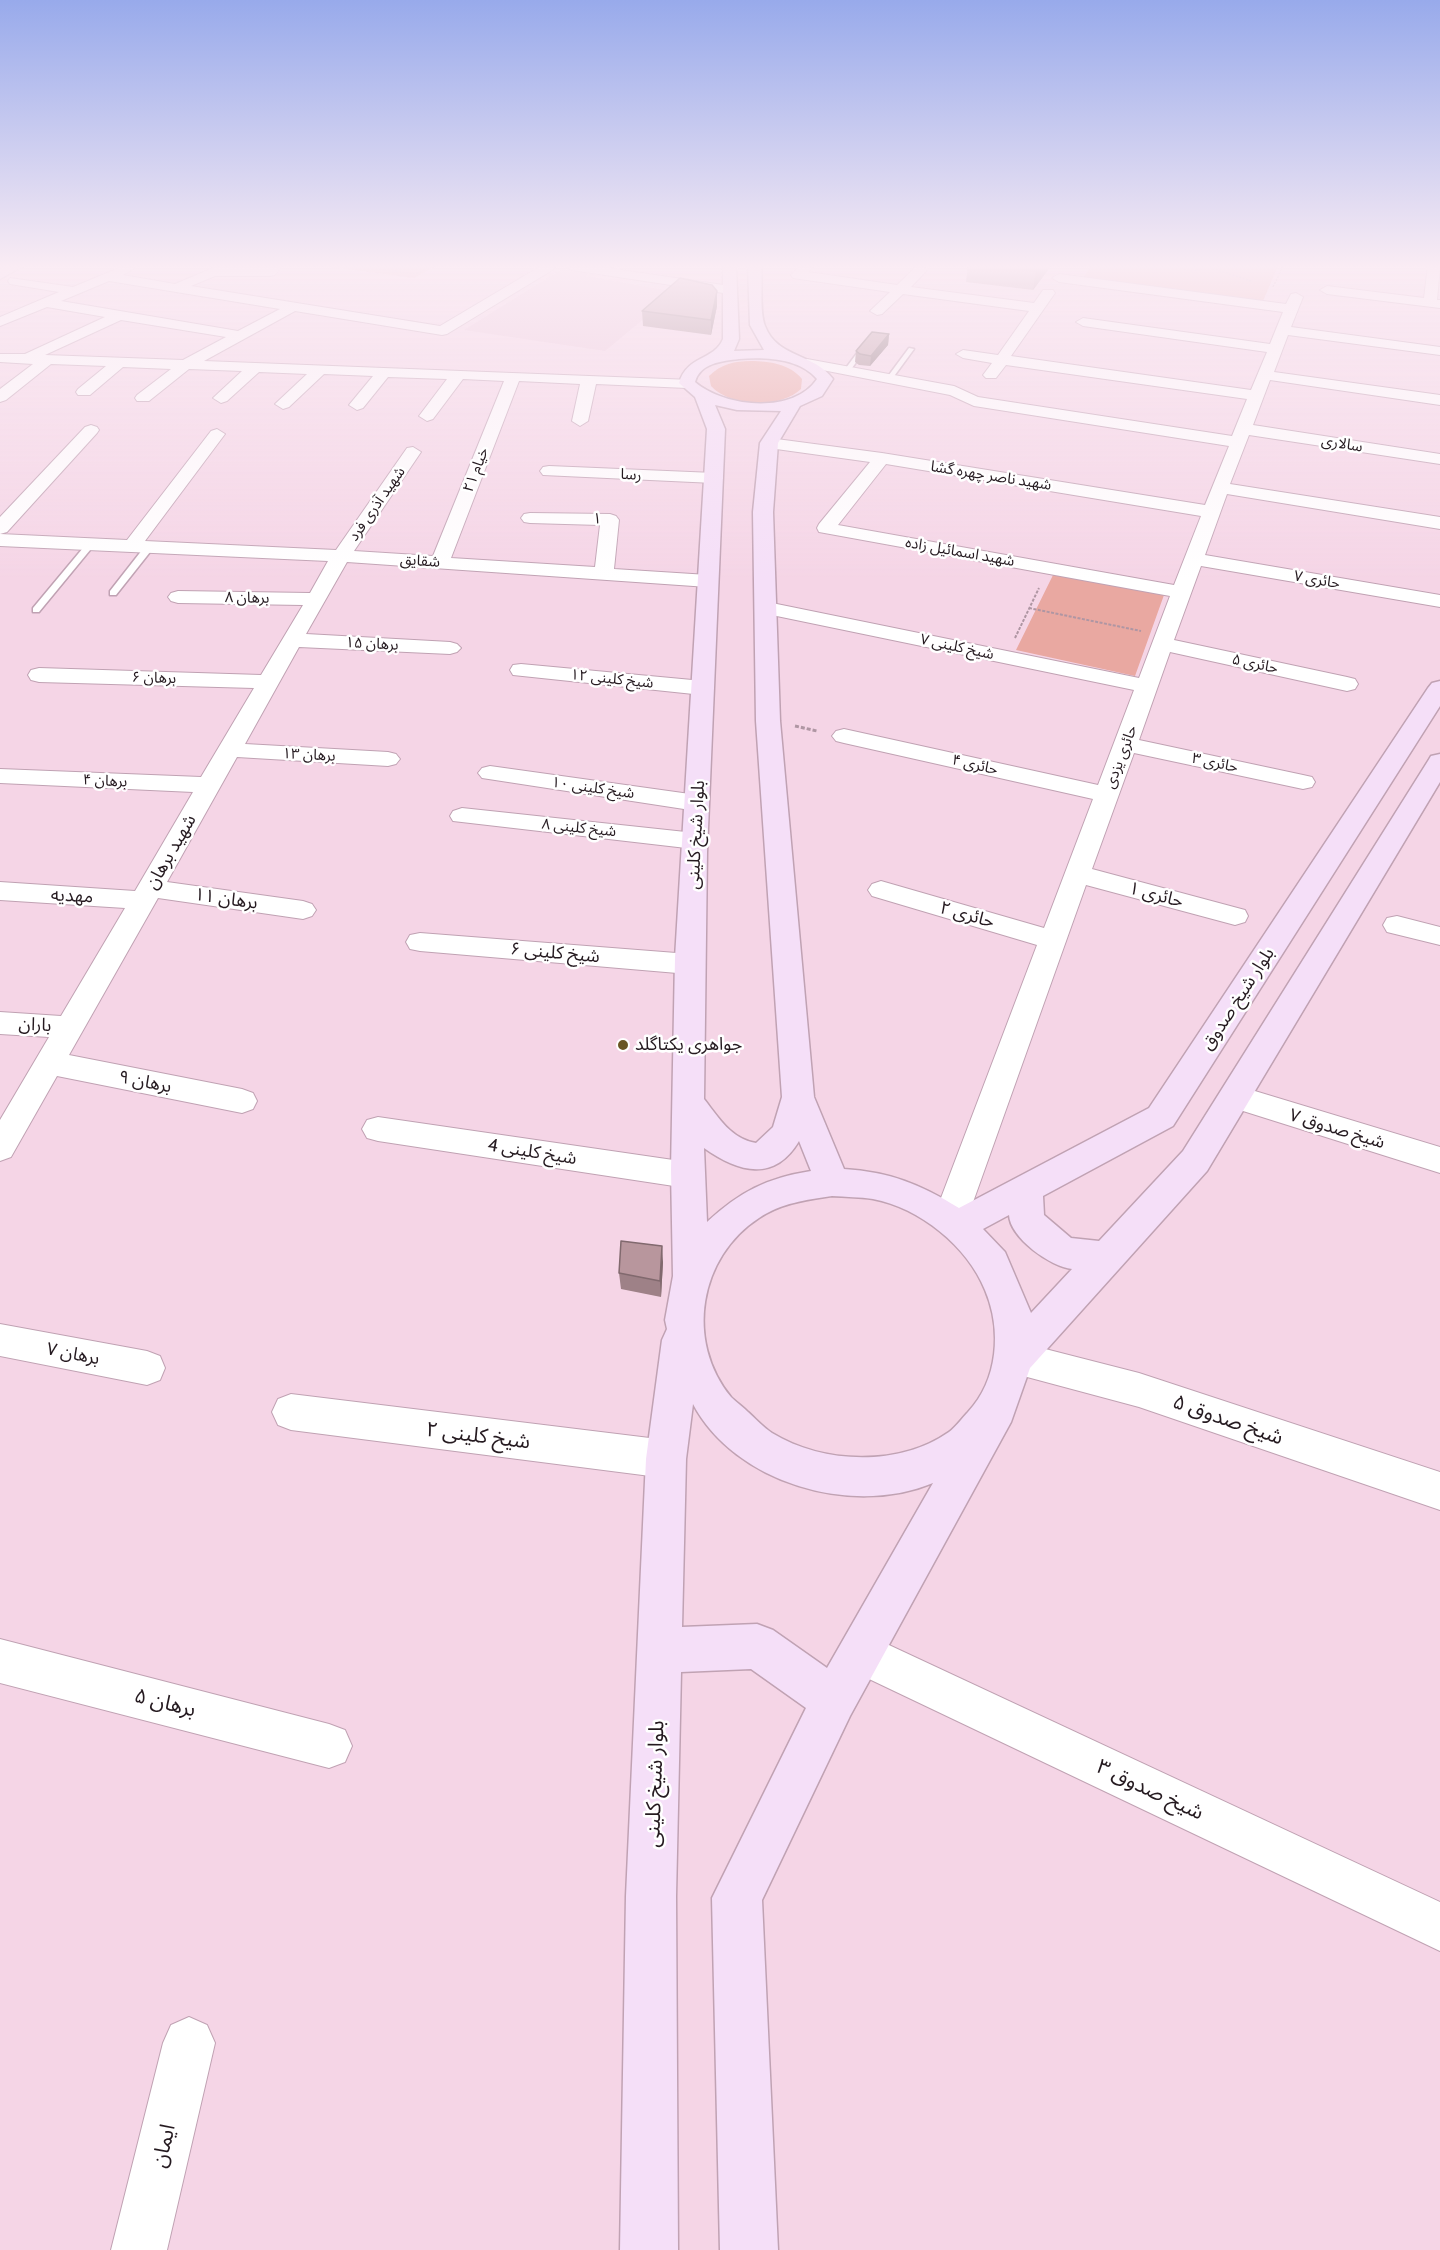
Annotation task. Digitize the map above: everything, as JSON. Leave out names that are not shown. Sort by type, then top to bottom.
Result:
[{"type":"main road","points":[[691,371],[687,375],[695,390],[744,406],[770,407],[794,403],[828,388],[819,371]]},
{"type":"main road","name":"بلوار شیخ کلینی","points":[[649,2250],[651,1896],[666,1459],[688,1298],[689,964],[714,478],[726,427],[695,390]]},
{"type":"main road","points":[[794,403],[766,433],[763,512],[768,721],[798,1097],[832,1182]]},
{"type":"main road","name":"بلوار شیخ صدوق","points":[[954,1222],[1025,1190],[1161,1117],[1440,688]]},
{"type":"main road","points":[[1014,1358],[1195,1161],[1440,761]]},
{"type":"main road","points":[[689,1104],[715,1138],[737,1153],[760,1157],[778,1146],[789,1131],[798,1097]]},
{"type":"main road","points":[[749,2250],[737,1898],[834,1700],[997,1409],[1014,1358],[1012,1309],[992,1263],[954,1222],[914,1198],[873,1185],[832,1182],[786,1189],[746,1208],[713,1238],[688,1298],[693,1366],[717,1410],[757,1446],[808,1470],[864,1478],[918,1469],[964,1445],[997,1409]]},
{"type":"main road","points":[[1025,1190],[1027,1221],[1064,1253],[1106,1257]]},
{"type":"main road","points":[[660,1650],[757,1646],[834,1700]]},
{"type":"street","points":[[0,396],[32,371]]},
{"type":"street","points":[[84,392],[109,371]]},
{"type":"street","points":[[142,398],[177,371]]},
{"type":"street","points":[[221,398],[251,371]]},
{"type":"street","points":[[283,404],[320,371]]},
{"type":"street","points":[[352,371],[589,380],[695,390]]},
{"type":"street","points":[[847,371],[864,384],[948,400],[974,401]]},
{"type":"street","points":[[974,401],[993,371]]},
{"type":"street","points":[[1117,371],[1261,386],[1440,400]]},
{"type":"street","name":"حائری یزدی","points":[[954,1222],[1106,794],[1220,488],[1269,371]]},
{"type":"street","points":[[357,405],[384,372]]},
{"type":"street","points":[[427,416],[458,375]]},
{"type":"street","name":"خیام ۲۱","points":[[440,562],[513,377]]},
{"type":"street","points":[[864,384],[889,377],[954,391],[974,401]]},
{"type":"street","points":[[580,421],[589,380]]},
{"type":"street","name":"سالاری","points":[[974,401],[1440,459]]},
{"type":"street","points":[[0,528],[91,430]]},
{"type":"street","name":"شهید ناصر چهره گشا","points":[[766,433],[882,458],[1212,512]]},
{"type":"street","points":[[140,547],[217,434]]},
{"type":"street","name":"شهید آذری فرد","points":[[341,556],[413,452]]},
{"type":"street","name":"شهید اسمائیل زاده","points":[[882,458],[826,528],[1182,592]]},
{"type":"street","name":"رسا","points":[[549,471],[714,478]]},
{"type":"street","points":[[1220,488],[1440,523]]},
{"type":"street","name":"۱","points":[[530,518],[610,520],[604,574]]},
{"type":"street","name":"شقایق","points":[[0,540],[341,556],[708,581]]},
{"type":"street","name":"شهید برهان","points":[[0,1148],[341,556]]},
{"type":"street","name":"حائری ۷","points":[[1194,559],[1440,601]]},
{"type":"street","name":"برهان ۸","points":[[178,597],[316,600]]},
{"type":"street","name":"شیخ کلینی ۷","points":[[766,608],[1147,687]]},
{"type":"street","name":"برهان ۱۵","points":[[293,640],[450,648]]},
{"type":"street","name":"حائری ۵","points":[[1164,640],[1347,684]]},
{"type":"street","name":"شیخ کلینی ۱۲","points":[[520,670],[703,688]]},
{"type":"street","name":"برهان ۶","points":[[39,675],[269,682]]},
{"type":"street","name":"حائری ۴","points":[[844,736],[1106,794]]},
{"type":"street","name":"حائری ۳","points":[[1126,744],[1303,782]]},
{"type":"street","name":"برهان ۱۳","points":[[229,750],[388,759]]},
{"type":"street","name":"شیخ کلینی ۱۰","points":[[490,773],[697,803]]},
{"type":"street","name":"برهان ۴","points":[[0,776],[209,785]]},
{"type":"street","name":"شیخ کلینی ۸","points":[[462,816],[695,841]]},
{"type":"street","name":"حائری ۱","points":[[1077,874],[1235,916]]},
{"type":"street","name":"حائری ۲","points":[[881,890],[1053,940]]},
{"type":"street","name":"مهدیه","points":[[0,891],[146,894]]},
{"type":"street","name":"برهان ۱۱","points":[[146,894],[303,910]]},
{"type":"street","points":[[1397,925],[1440,936]]},
{"type":"street","name":"شیخ کلینی ۶","points":[[420,942],[689,964]]},
{"type":"street","name":"باران","points":[[0,1023],[70,1027]]},
{"type":"street","name":"برهان ۹","points":[[49,1063],[242,1101]]},
{"type":"street","name":"شیخ صدوق ۷","points":[[1234,1097],[1440,1160]]},
{"type":"street","name":"شیخ کلینی 4","points":[[378,1129],[687,1175]]},
{"type":"street","name":"برهان ۷","points":[[0,1340],[147,1368]]},
{"type":"street","name":"شیخ صدوق ۵","points":[[1014,1358],[1139,1390],[1440,1491]]},
{"type":"street","name":"شیخ کلینی ۲","points":[[291,1412],[666,1459]]},
{"type":"street","name":"شیخ صدوق ۳","points":[[861,1653],[1440,1927]]},
{"type":"street","name":"برهان ۵","points":[[0,1661],[329,1746]]},
{"type":"street","name":"ایمان","points":[[139,2250],[189,2043]]},
{"type":"lane","points":[[889,377],[894,371]]},
{"type":"lane","points":[[36,610],[92,544]]},
{"type":"lane","points":[[113,593],[140,547]]},
{"type":"path","points":[[1005,657],[1048,568]]},
{"type":"path","points":[[1029,608],[1164,640]]},
{"type":"path","points":[[768,721],[844,736]]},
{"type":"shaded area","points":[[715,371],[793,371],[802,379],[801,389],[792,395],[781,400],[755,403],[730,398],[719,393],[711,386],[709,376]]},
{"type":"shaded area","points":[[1054,573],[1164,595],[1135,676],[1016,650]]},
{"type":"building","points":[[621,1241],[662,1246],[660,1281],[619,1273]]},
{"type":"place","name":"جواهری یکتاگلد","points":[[623,1045]]}]
